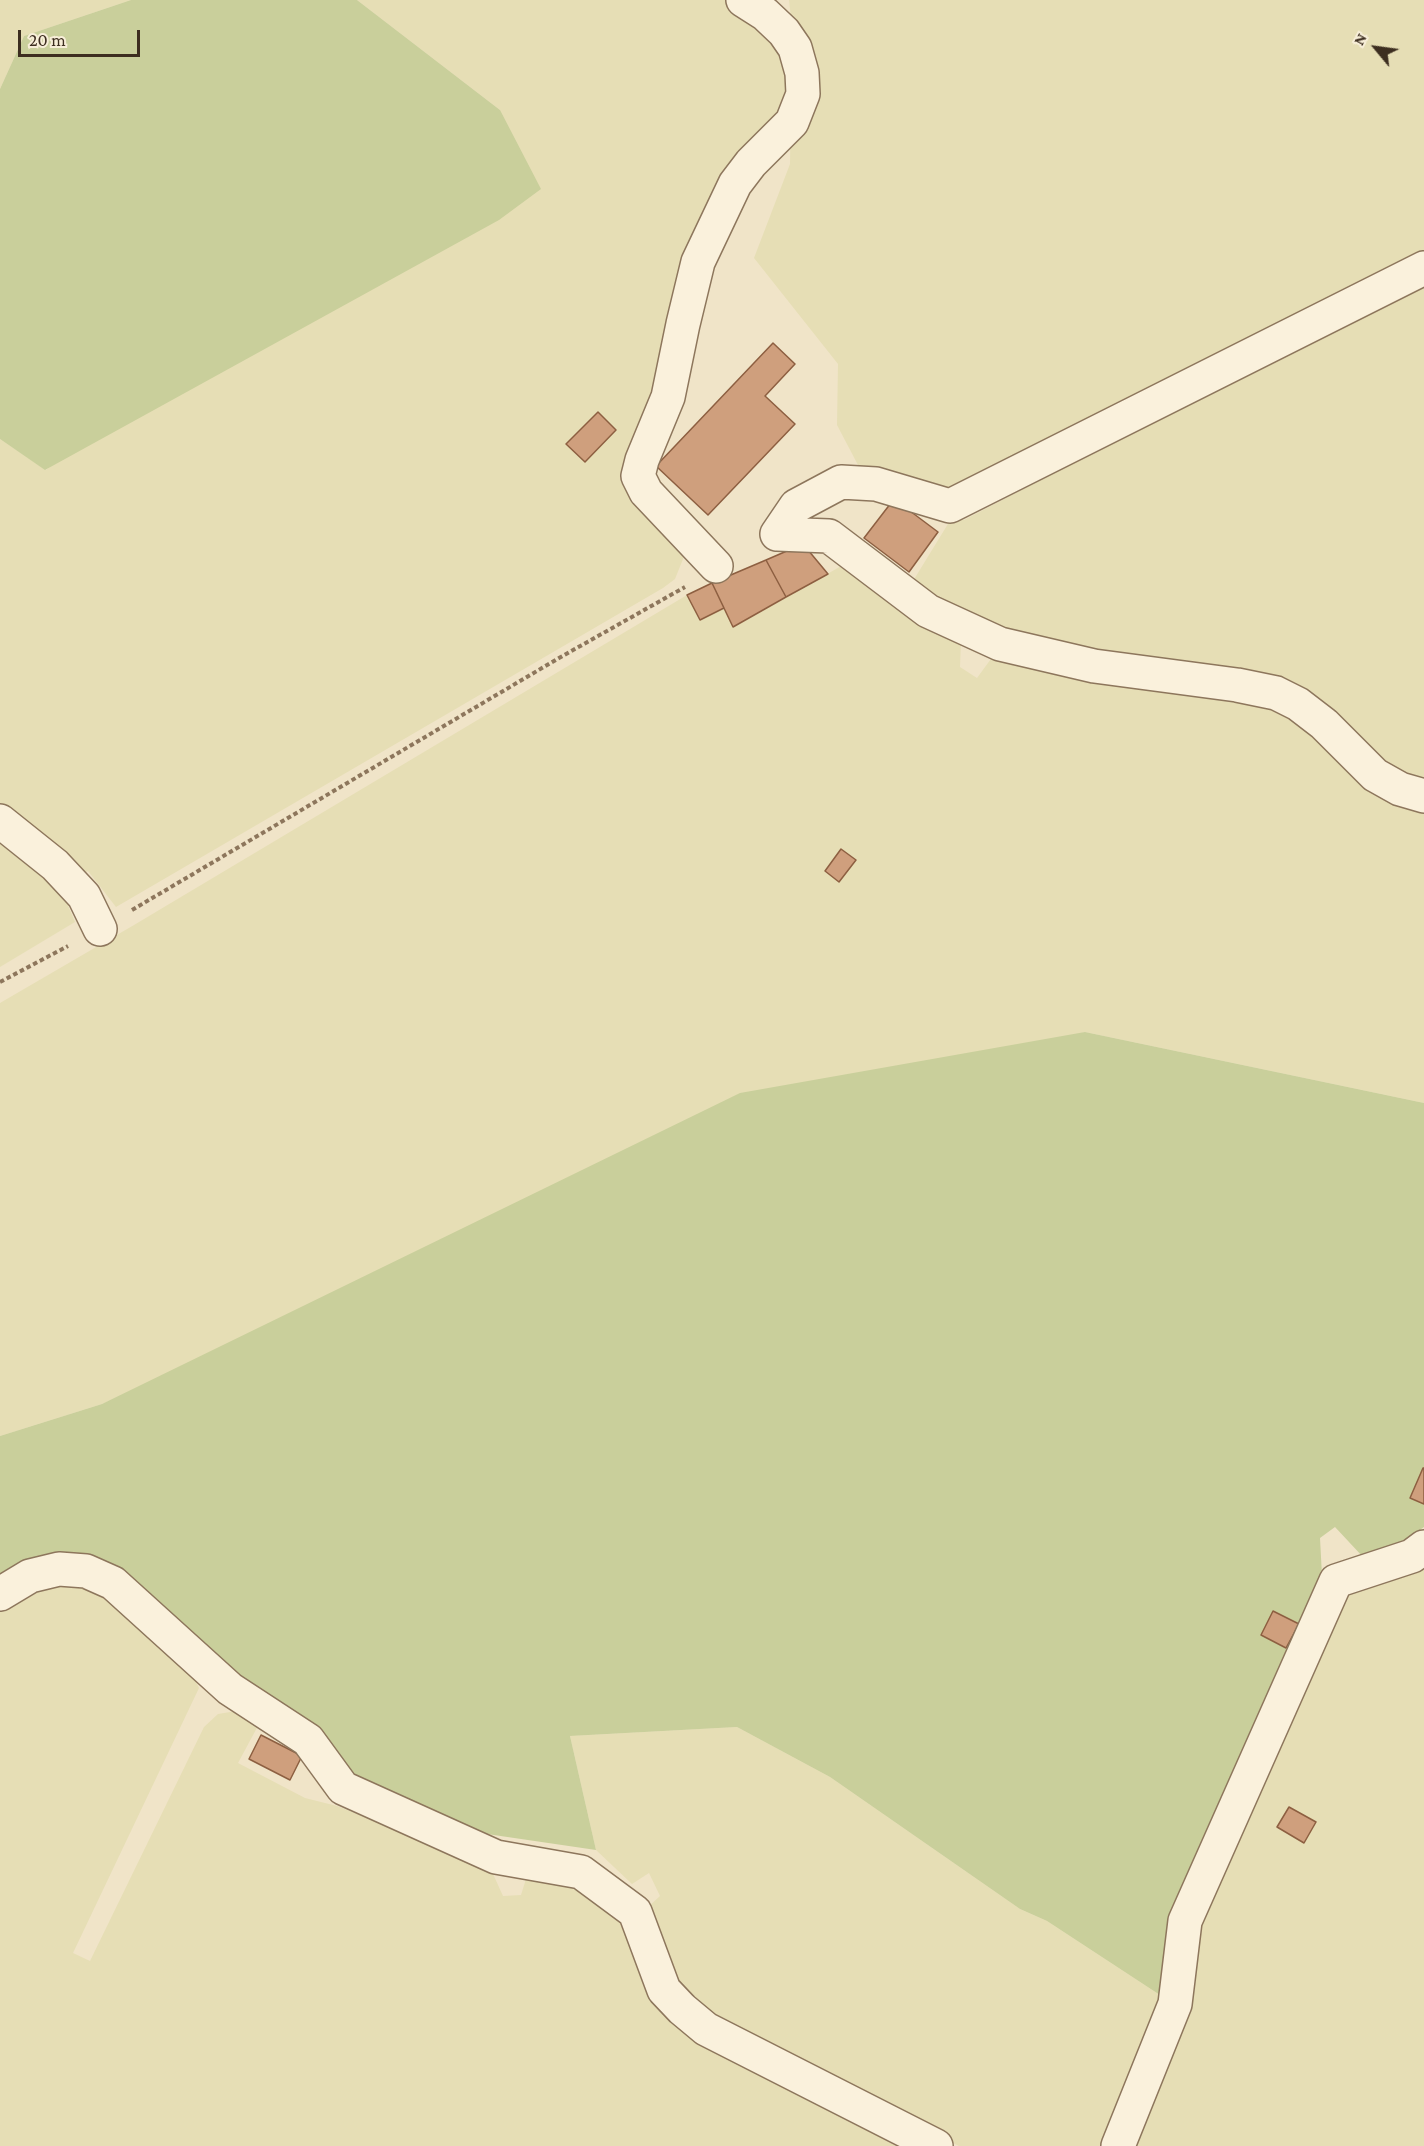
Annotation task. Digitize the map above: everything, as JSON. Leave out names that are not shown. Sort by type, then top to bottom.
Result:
[{"type":"street","points":[[716,566],[646,492],[638,476],[642,460],[668,397],[682,324],[698,262],[735,184],[751,163],[792,122],[803,94],[802,73],[795,48],[784,32],[765,14],[743,0]]},
{"type":"street","points":[[1424,268],[950,506],[876,484],[841,482],[796,506],[777,534],[829,536],[928,611],[1000,644],[1094,666],[1237,685],[1276,693],[1298,704],[1324,724],[1375,775],[1400,789],[1424,796]]},
{"type":"street","points":[[0,821],[56,865],[84,896],[100,929]]},
{"type":"street","points":[[1118,2146],[1175,2004],[1185,1921],[1336,1581],[1412,1556],[1424,1547]]},
{"type":"street","points":[[0,1594],[30,1576],[59,1569],[86,1572],[113,1583],[230,1689],[308,1740],[343,1788],[496,1857],[581,1872],[635,1912],[664,1989],[682,2009],[706,2029],[936,2146]]},
{"type":"path","points":[[0,982],[100,929],[559,658],[684,588],[716,566]]},
{"type":"shaded area","points":[[0,0],[131,0],[24,36],[0,89]]},
{"type":"shaded area","points":[[357,0],[728,0],[766,25],[792,71],[778,120],[741,159],[659,397],[629,464],[685,554],[675,579],[663,588],[116,907],[88,871],[61,889],[75,922],[0,967],[0,439],[46,470],[500,110]]},
{"type":"shaded area","points":[[789,0],[1424,0],[1424,258],[955,491],[858,465],[837,425],[838,364],[754,258],[790,164],[792,27]]},
{"type":"shaded area","points":[[1424,280],[1424,787],[1405,781],[1329,717],[1005,636],[936,605],[913,581],[951,519],[964,520]]},
{"type":"shaded area","points":[[843,565],[961,641],[960,667],[977,678],[996,652],[1271,702],[1424,804],[1424,1103],[1085,1032],[102,1404],[0,1436],[0,1003],[687,595],[700,620],[724,608],[734,627]]},
{"type":"shaded area","points":[[1424,1560],[1424,2146],[1128,2146],[1195,1921],[1343,1596]]},
{"type":"shaded area","points":[[62,1577],[110,1593],[190,1669],[199,1688],[73,1953],[90,1961],[204,1727],[218,1714],[236,1711],[259,1724],[238,1763],[305,1798],[337,1806],[489,1865],[503,1896],[521,1895],[526,1879],[579,1885],[623,1924],[656,1999],[910,2146],[0,2146],[0,1605]]},
{"type":"shaded area","points":[[737,1727],[830,1777],[1020,1909],[1047,1921],[1163,1997],[1101,2146],[959,2146],[710,2019],[686,1998],[647,1908],[660,1896],[649,1873],[632,1884],[596,1850],[570,1736]]},
{"type":"green space","points":[[131,0],[357,0],[500,110],[541,189],[499,220],[45,470],[0,439],[0,89],[24,36]]},
{"type":"green space","points":[[1085,1032],[1424,1103],[1424,1527],[1401,1543],[1363,1557],[1335,1527],[1320,1538],[1322,1576],[1163,1997],[1047,1921],[1020,1909],[830,1777],[737,1727],[570,1736],[596,1850],[487,1834],[359,1782],[123,1576],[0,1582],[0,1436],[102,1404],[740,1093]]},
{"type":"building","points":[[773,343],[795,364],[765,396],[795,424],[708,515],[656,466]]},
{"type":"building","points":[[598,412],[616,430],[585,462],[566,444]]},
{"type":"building","points":[[894,499],[938,532],[909,572],[864,538]]},
{"type":"building","points":[[803,544],[828,574],[786,597],[766,560]]},
{"type":"building","points":[[766,560],[786,597],[733,627],[712,583]]},
{"type":"building","points":[[712,583],[724,608],[700,620],[687,595]]},
{"type":"building","points":[[841,849],[856,860],[839,882],[825,871]]},
{"type":"building","points":[[1424,1468],[1424,1504],[1410,1498]]},
{"type":"building","points":[[1273,1611],[1299,1624],[1286,1648],[1261,1635]]},
{"type":"building","points":[[261,1735],[302,1756],[290,1780],[249,1759]]},
{"type":"building","points":[[1289,1807],[1316,1822],[1304,1843],[1277,1827]]}]
